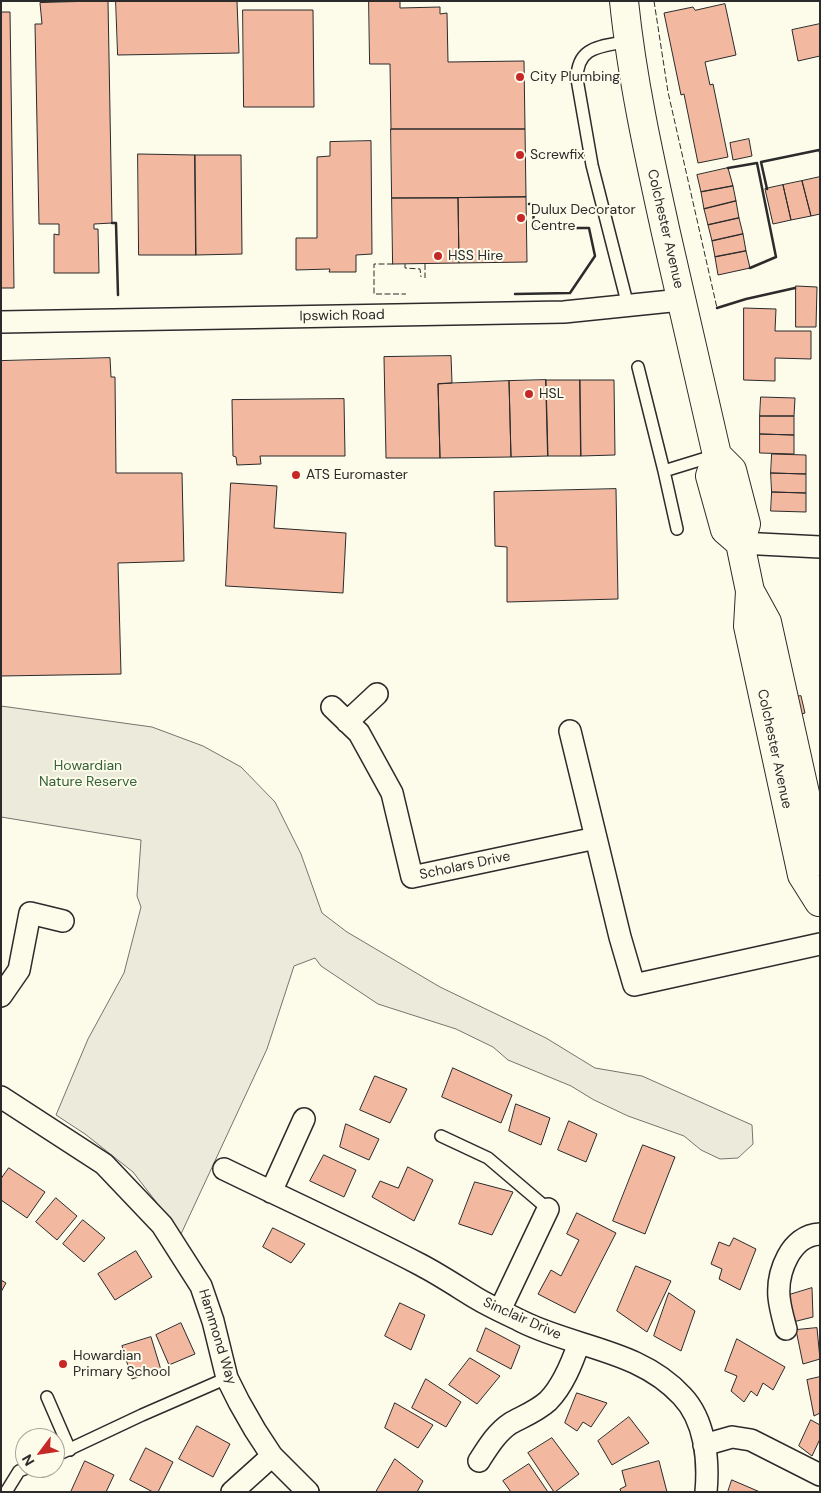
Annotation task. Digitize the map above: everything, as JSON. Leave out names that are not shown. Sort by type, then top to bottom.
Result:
[{"type":"street","name":"Colchester Avenue","points":[[624,1],[628,41],[652,172],[717,454],[710,476],[725,530],[740,543],[750,591],[748,626],[796,848],[802,875],[819,899]]},
{"type":"street","name":"Ipswich Road","points":[[1,322],[564,312],[681,300]]},
{"type":"street","points":[[740,543],[820,547]]},
{"type":"street","name":"Colchester Avenue","points":[[750,591],[768,622],[820,861]]},
{"type":"street","points":[[347,722],[377,694]]},
{"type":"street","name":"Scholars Drive","points":[[332,706],[360,733],[392,793],[412,877],[596,838]]},
{"type":"street","points":[[570,731],[620,937],[634,985],[820,944]]},
{"type":"street","points":[[1,996],[19,970],[30,913],[63,921]]},
{"type":"street","name":"Hammond Way","points":[[1,1097],[104,1164],[162,1225],[201,1286],[213,1321],[227,1378],[255,1430],[272,1456],[308,1492]]},
{"type":"street","points":[[271,1192],[304,1119]]},
{"type":"street","name":"Sinclair Drive","points":[[224,1169],[422,1265],[478,1299],[525,1323],[634,1361],[653,1371],[669,1383],[693,1410],[704,1445],[707,1477],[706,1492]]},
{"type":"street","points":[[500,1310],[548,1209]]},
{"type":"street","points":[[786,1328],[779,1299],[779,1282],[782,1270],[787,1257],[795,1246],[806,1238],[820,1234]]},
{"type":"street","points":[[479,1461],[501,1431],[538,1409],[548,1400],[564,1378],[579,1343]]},
{"type":"street","points":[[704,1445],[732,1438],[751,1440],[820,1475]]},
{"type":"street","points":[[232,1492],[272,1456]]},
{"type":"lane","points":[[628,41],[594,48],[586,52],[577,69],[577,79],[592,165],[628,306]]},
{"type":"lane","points":[[638,368],[677,529]]},
{"type":"lane","points":[[664,471],[717,454]]},
{"type":"lane","points":[[441,1136],[488,1158],[548,1209]]},
{"type":"lane","points":[[65,1452],[142,1415],[227,1378]]},
{"type":"lane","points":[[47,1397],[70,1450]]},
{"type":"lane","points":[[6,1492],[15,1477]]},
{"type":"green space","name":"Howardian Nature Reserve","points":[[1,706],[152,727],[203,746],[241,767],[275,802],[301,854],[322,913],[347,932],[440,987],[546,1038],[595,1068],[642,1076],[752,1125],[753,1144],[738,1158],[720,1159],[701,1150],[684,1136],[628,1116],[594,1100],[571,1086],[508,1060],[493,1047],[456,1029],[378,1004],[321,966],[315,958],[294,966],[267,1049],[181,1234],[133,1172],[85,1134],[56,1115],[88,1039],[124,973],[141,907],[137,896],[141,840],[1,817]]},
{"type":"building","points":[[108,1],[112,223],[94,224],[94,229],[98,229],[99,273],[54,273],[54,234],[59,235],[59,224],[39,224],[35,24],[42,24],[40,3]]},
{"type":"building","points":[[116,1],[237,1],[239,53],[118,55]]},
{"type":"building","points":[[369,1],[400,1],[400,8],[440,7],[440,14],[447,13],[448,62],[524,61],[525,129],[391,129],[390,64],[370,64]]},
{"type":"building","points":[[725,4],[736,55],[705,62],[710,85],[713,84],[728,157],[698,163],[684,94],[681,95],[664,13],[693,7],[695,10]]},
{"type":"building","points":[[243,10],[313,10],[314,107],[244,107]]},
{"type":"building","points":[[1,12],[10,12],[14,288],[1,288]]},
{"type":"building","points":[[820,24],[820,56],[798,61],[792,30]]},
{"type":"building","points":[[391,129],[525,129],[526,197],[392,198]]},
{"type":"building","points":[[749,139],[752,156],[733,160],[730,143]]},
{"type":"building","points":[[371,141],[372,254],[356,255],[356,272],[329,272],[330,269],[296,270],[296,238],[317,238],[317,157],[330,156],[330,142]]},
{"type":"building","points":[[138,154],[195,155],[196,255],[139,255]]},
{"type":"building","points":[[195,155],[241,155],[242,254],[196,255]]},
{"type":"building","points":[[728,168],[733,186],[701,192],[697,175]]},
{"type":"building","points":[[820,177],[820,214],[811,216],[802,181]]},
{"type":"building","points":[[802,181],[811,216],[791,220],[783,185]]},
{"type":"building","points":[[783,185],[791,220],[773,224],[765,189]]},
{"type":"building","points":[[733,186],[736,201],[704,209],[701,192]]},
{"type":"building","points":[[526,197],[527,262],[459,263],[458,198]]},
{"type":"building","points":[[392,198],[458,198],[459,263],[393,264]]},
{"type":"building","points":[[736,201],[739,218],[708,225],[704,209]]},
{"type":"building","points":[[739,218],[743,234],[712,241],[708,225]]},
{"type":"building","points":[[743,234],[746,251],[715,257],[712,241]]},
{"type":"building","points":[[746,251],[750,268],[718,275],[715,257]]},
{"type":"building","points":[[796,286],[817,287],[816,327],[796,327]]},
{"type":"building","points":[[744,308],[776,309],[775,331],[811,331],[811,359],[775,358],[775,381],[744,380]]},
{"type":"building","points":[[451,356],[452,383],[438,384],[440,458],[386,458],[384,357]]},
{"type":"building","points":[[110,358],[111,377],[115,377],[116,473],[182,473],[184,561],[118,563],[121,674],[1,676],[1,361]]},
{"type":"building","points":[[546,380],[580,380],[581,456],[548,456]]},
{"type":"building","points":[[546,380],[548,456],[511,457],[509,381]]},
{"type":"building","points":[[580,380],[614,380],[615,455],[581,456]]},
{"type":"building","points":[[509,381],[511,457],[440,458],[438,384]]},
{"type":"building","points":[[761,397],[795,398],[794,416],[760,416]]},
{"type":"building","points":[[344,399],[345,456],[260,456],[261,464],[237,465],[236,457],[233,456],[232,400]]},
{"type":"building","points":[[760,416],[794,416],[794,435],[760,434]]},
{"type":"building","points":[[760,434],[794,435],[794,454],[760,453]]},
{"type":"building","points":[[772,454],[806,455],[806,474],[771,473]]},
{"type":"building","points":[[771,473],[806,474],[806,493],[772,492]]},
{"type":"building","points":[[231,483],[277,486],[274,528],[346,533],[343,593],[226,586]]},
{"type":"building","points":[[616,489],[618,599],[507,602],[507,547],[495,546],[494,492]]},
{"type":"building","points":[[772,492],[806,493],[806,512],[771,511]]},
{"type":"building","points":[[801,696],[805,713],[798,715],[794,697]]},
{"type":"building","points":[[453,1068],[512,1095],[501,1123],[442,1097]]},
{"type":"building","points":[[375,1076],[407,1089],[390,1123],[360,1110]]},
{"type":"building","points":[[516,1104],[550,1118],[541,1145],[509,1131]]},
{"type":"building","points":[[569,1121],[597,1134],[586,1162],[558,1150]]},
{"type":"building","points":[[346,1124],[379,1139],[369,1160],[340,1147]]},
{"type":"building","points":[[643,1145],[675,1157],[645,1234],[613,1221]]},
{"type":"building","points":[[324,1155],[356,1170],[344,1197],[310,1181]]},
{"type":"building","points":[[408,1167],[433,1180],[414,1221],[372,1197],[380,1181],[398,1188]]},
{"type":"building","points":[[9,1168],[45,1192],[27,1218],[1,1200],[1,1179]]},
{"type":"building","points":[[475,1182],[513,1192],[492,1235],[459,1224]]},
{"type":"building","points":[[56,1198],[77,1216],[57,1240],[36,1222]]},
{"type":"building","points":[[577,1213],[616,1233],[575,1313],[538,1294],[551,1270],[561,1276],[579,1240],[567,1234]]},
{"type":"building","points":[[83,1220],[105,1238],[84,1262],[63,1244]]},
{"type":"building","points":[[273,1228],[305,1244],[291,1263],[263,1247]]},
{"type":"building","points":[[734,1238],[756,1249],[740,1290],[719,1279],[722,1269],[711,1264],[719,1242],[729,1246]]},
{"type":"building","points":[[136,1251],[152,1277],[115,1300],[98,1274]]},
{"type":"building","points":[[636,1266],[671,1281],[647,1332],[617,1311]]},
{"type":"building","points":[[1,1280],[6,1283],[1,1292]]},
{"type":"building","points":[[812,1288],[813,1317],[793,1322],[789,1295]]},
{"type":"building","points":[[669,1293],[695,1311],[681,1351],[654,1336]]},
{"type":"building","points":[[400,1303],[425,1315],[411,1350],[385,1336]]},
{"type":"building","points":[[181,1323],[195,1354],[169,1365],[156,1335]]},
{"type":"building","points":[[486,1328],[520,1346],[511,1369],[477,1351]]},
{"type":"building","points":[[817,1328],[820,1359],[803,1364],[796,1330]]},
{"type":"building","points":[[151,1337],[161,1370],[132,1379],[122,1346]]},
{"type":"building","points":[[737,1339],[785,1367],[773,1390],[763,1383],[757,1396],[751,1391],[744,1402],[731,1391],[737,1376],[725,1371]]},
{"type":"building","points":[[470,1358],[500,1376],[477,1404],[449,1385]]},
{"type":"building","points":[[820,1377],[820,1413],[814,1416],[807,1380]]},
{"type":"building","points":[[426,1379],[461,1402],[446,1427],[412,1408]]},
{"type":"building","points":[[577,1393],[607,1403],[591,1427],[583,1422],[577,1431],[565,1423]]},
{"type":"building","points":[[395,1403],[433,1425],[418,1448],[385,1428]]},
{"type":"building","points":[[629,1417],[649,1443],[612,1465],[598,1441]]},
{"type":"building","points":[[811,1420],[820,1425],[820,1439],[812,1456],[799,1446]]},
{"type":"building","points":[[197,1426],[230,1444],[213,1477],[179,1459]]},
{"type":"building","points":[[552,1438],[579,1474],[555,1492],[528,1453]]},
{"type":"building","points":[[146,1448],[173,1462],[158,1492],[153,1492],[130,1480]]},
{"type":"building","points":[[395,1459],[423,1481],[417,1492],[376,1492]]},
{"type":"building","points":[[85,1461],[114,1475],[106,1492],[71,1492]]},
{"type":"building","points":[[659,1461],[667,1492],[621,1492],[620,1489],[626,1486],[622,1471]]},
{"type":"building","points":[[529,1464],[548,1492],[511,1492],[503,1481]]},
{"type":"building","points":[[732,1480],[760,1492],[728,1492]]},
{"type":"fence","points":[[654,1],[668,92],[717,308]]},
{"type":"fence","points":[[393,264],[374,264],[374,294],[406,294]]},
{"type":"fence","points":[[405,264],[405,268],[420,269],[421,277]]},
{"type":"fence","points":[[425,264],[425,278]]},
{"type":"wall","points":[[767,189],[761,162],[819,150],[820,152]]},
{"type":"wall","points":[[728,168],[757,163],[776,257],[750,268]]},
{"type":"wall","points":[[515,294],[570,293],[595,256],[589,228],[534,228],[533,204],[529,204]]},
{"type":"wall","points":[[112,223],[116,223],[118,295]]},
{"type":"wall","points":[[717,308],[746,299],[795,288]]},
{"type":"place","name":"City Plumbing","points":[[520,77]]},
{"type":"place","name":"Screwfix","points":[[520,155]]},
{"type":"place","name":"Dulux Decorator Centre","points":[[521,218]]},
{"type":"place","name":"HSS Hire","points":[[438,256]]},
{"type":"place","name":"HSL","points":[[529,394]]},
{"type":"place","name":"ATS Euromaster","points":[[296,475]]},
{"type":"place","name":"Howardian Primary School","points":[[63,1364]]}]
